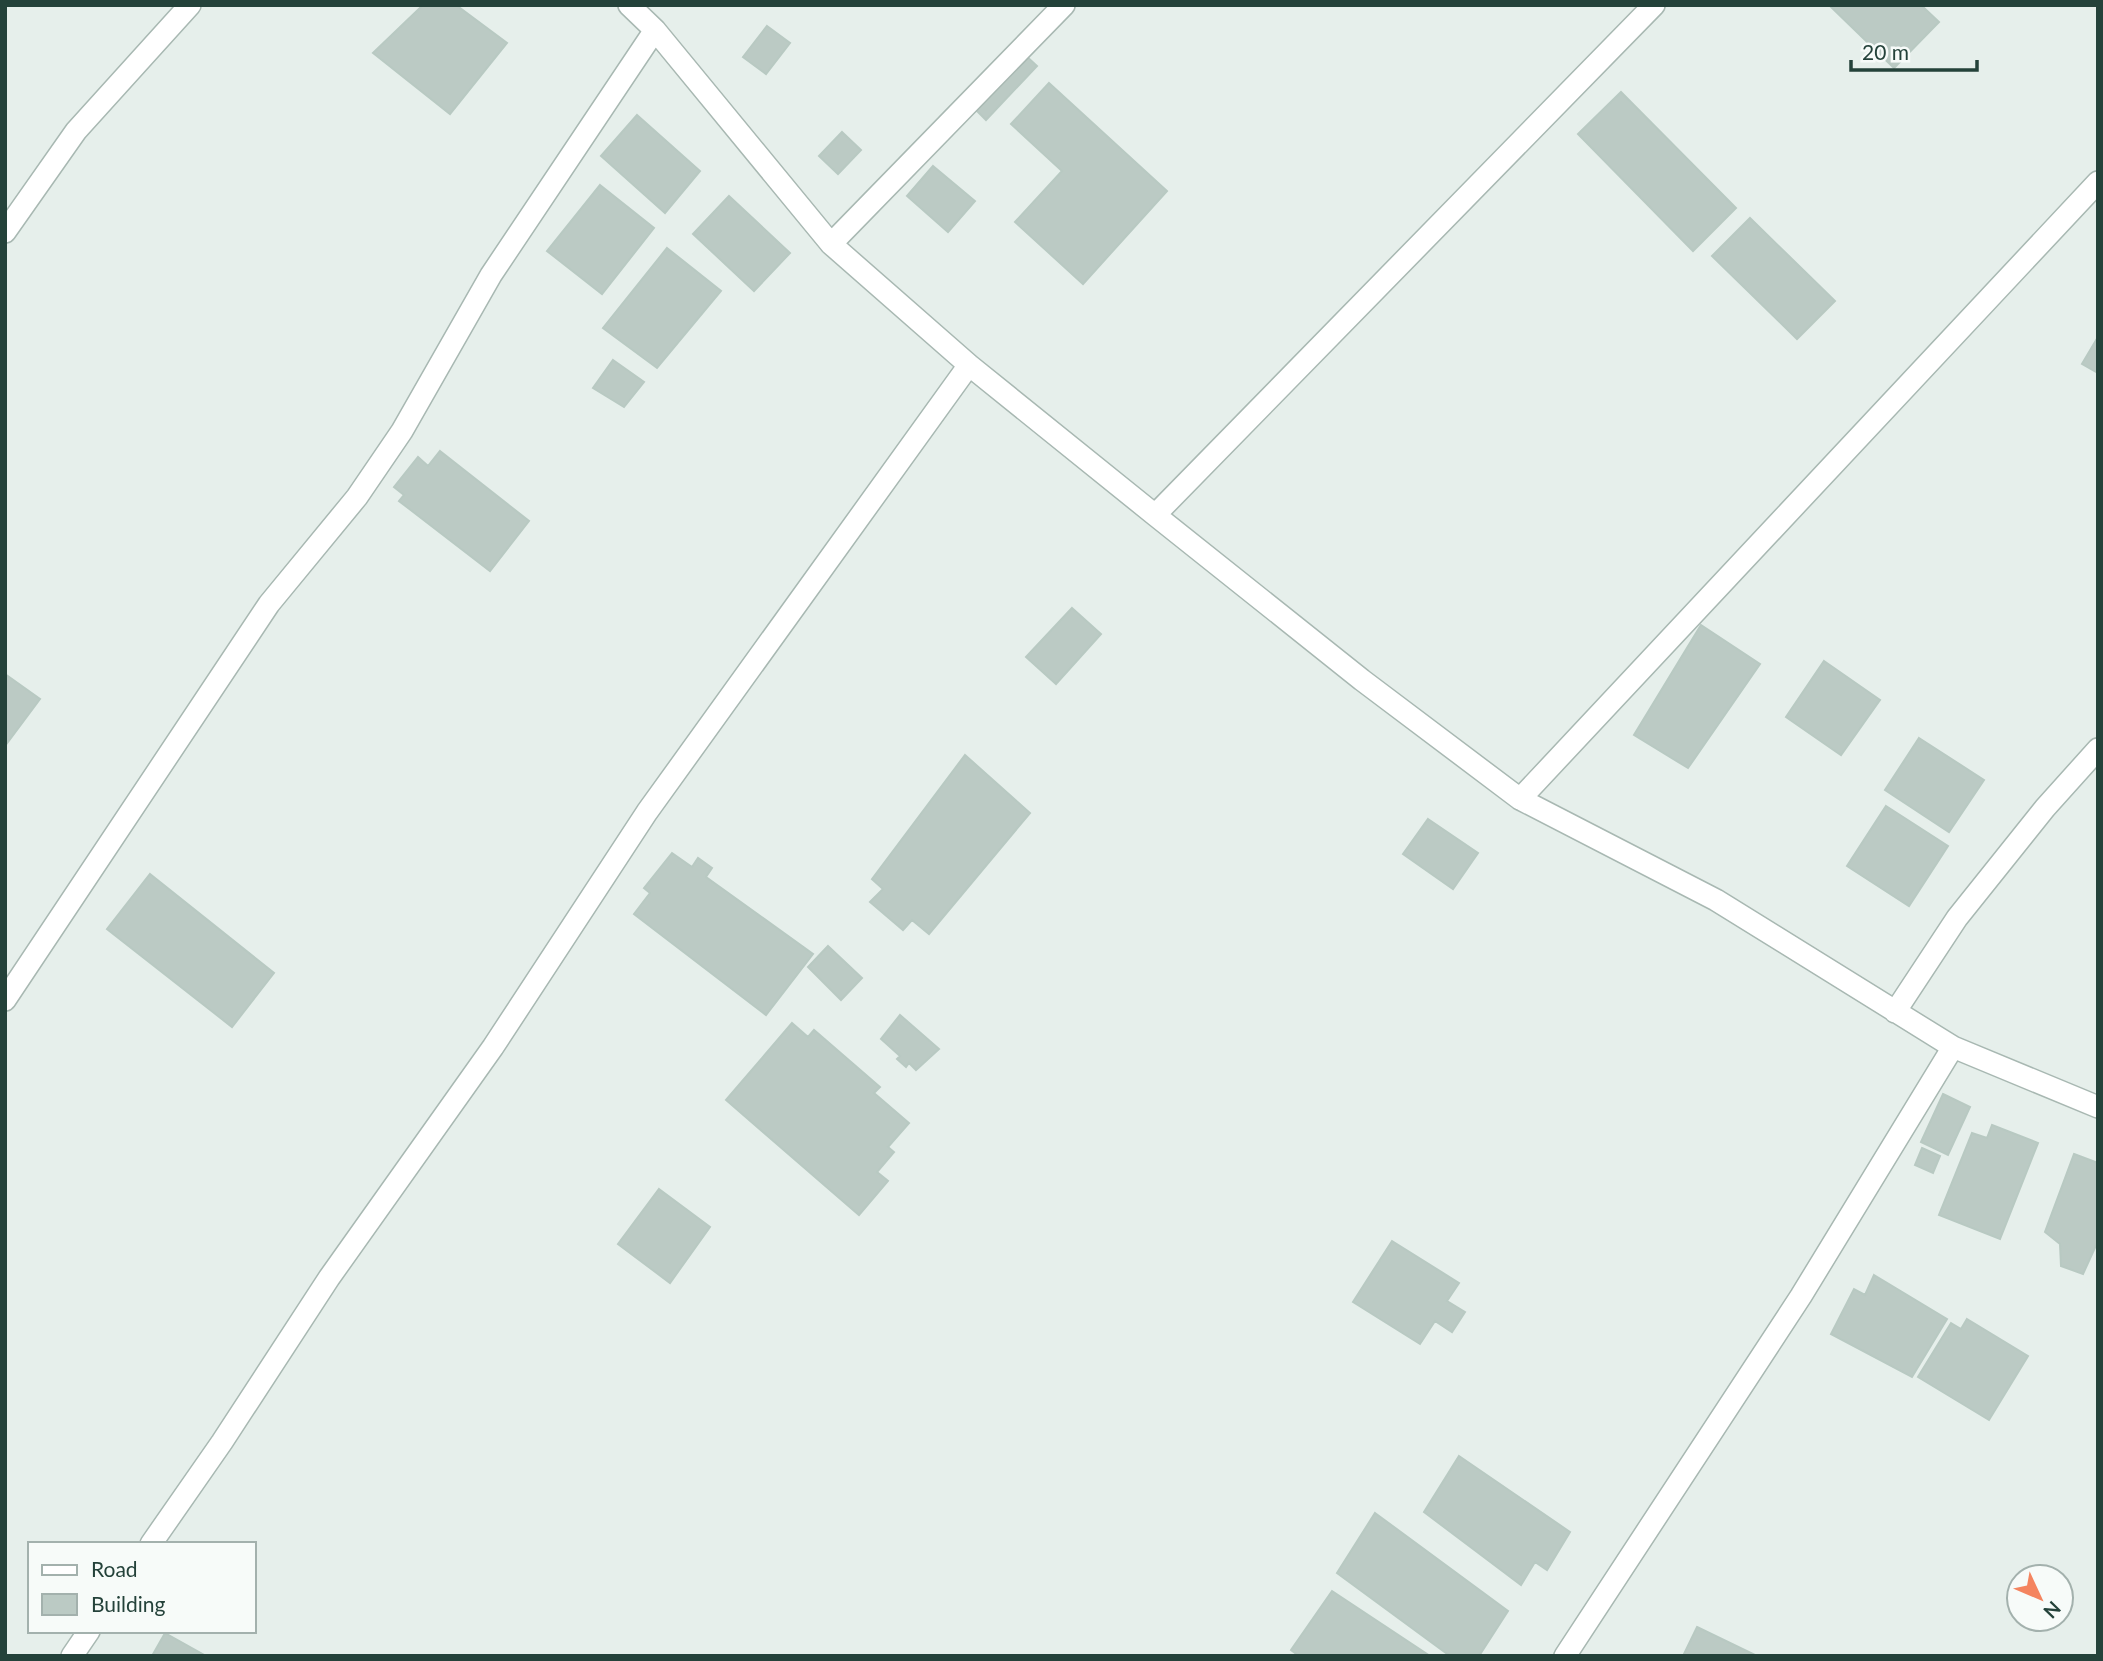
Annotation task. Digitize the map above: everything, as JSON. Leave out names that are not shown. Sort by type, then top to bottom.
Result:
[{"type":"street","points":[[5,232],[76,131],[190,5]]},
{"type":"street","points":[[629,5],[656,30],[831,244],[970,365],[1155,515],[1362,680],[1520,799],[1716,900],[1953,1047],[2098,1107]]},
{"type":"street","points":[[831,244],[1064,5]]},
{"type":"street","points":[[1155,515],[1654,5]]},
{"type":"street","points":[[5,1000],[269,604],[357,497],[402,432],[491,275],[656,30]]},
{"type":"street","points":[[1520,799],[2098,182]]},
{"type":"street","points":[[152,1542],[222,1442],[329,1278],[493,1047],[647,812],[970,365]]},
{"type":"street","points":[[1895,1012],[1957,918],[2045,808],[2098,749]]},
{"type":"street","points":[[1565,1656],[1801,1296],[1953,1047]]},
{"type":"street","points":[[72,1656],[88,1633]]},
{"type":"building","points":[[423,5],[456,5],[507,43],[450,114],[373,53]]},
{"type":"building","points":[[1829,5],[1921,5],[1939,22],[1894,68]]},
{"type":"building","points":[[767,26],[790,43],[766,74],[743,57]]},
{"type":"building","points":[[1024,54],[1037,66],[986,120],[973,107]]},
{"type":"building","points":[[1049,83],[1167,191],[1083,284],[1015,222],[1062,171],[1011,124]]},
{"type":"building","points":[[1621,92],[1736,208],[1693,251],[1578,134]]},
{"type":"building","points":[[637,115],[700,171],[665,213],[601,156]]},
{"type":"building","points":[[842,132],[861,150],[838,174],[819,156]]},
{"type":"building","points":[[933,166],[975,201],[948,232],[907,196]]},
{"type":"building","points":[[600,185],[654,228],[602,294],[547,251]]},
{"type":"building","points":[[729,196],[790,253],[754,291],[693,234]]},
{"type":"building","points":[[1750,218],[1835,301],[1797,339],[1712,256]]},
{"type":"building","points":[[667,248],[721,291],[657,368],[603,328]]},
{"type":"building","points":[[2098,337],[2098,373],[2082,364]]},
{"type":"building","points":[[613,360],[644,382],[624,407],[593,388]]},
{"type":"building","points":[[440,451],[529,521],[490,571],[399,501],[404,495],[394,487],[418,457],[428,466]]},
{"type":"building","points":[[1072,608],[1101,634],[1056,684],[1026,657]]},
{"type":"building","points":[[1701,625],[1760,664],[1688,768],[1634,735]]},
{"type":"building","points":[[1824,661],[1880,700],[1841,755],[1786,717]]},
{"type":"building","points":[[5,674],[40,699],[5,746]]},
{"type":"building","points":[[1919,738],[1984,780],[1949,832],[1885,790]]},
{"type":"building","points":[[965,755],[1030,813],[929,934],[912,920],[903,930],[870,902],[883,889],[872,879]]},
{"type":"building","points":[[1886,806],[1948,846],[1909,906],[1847,866]]},
{"type":"building","points":[[1428,819],[1478,853],[1453,889],[1403,854]]},
{"type":"building","points":[[672,853],[692,867],[698,858],[712,868],[706,877],[813,954],[766,1015],[634,914],[650,893],[644,888]]},
{"type":"building","points":[[150,874],[274,973],[232,1027],[107,929]]},
{"type":"building","points":[[828,946],[862,978],[841,1000],[808,967]]},
{"type":"building","points":[[900,1015],[939,1049],[916,1070],[909,1063],[906,1067],[897,1059],[900,1056],[881,1039]]},
{"type":"building","points":[[792,1023],[808,1037],[814,1030],[880,1087],[874,1093],[909,1123],[888,1147],[894,1152],[877,1172],[888,1181],[859,1215],[726,1100]]},
{"type":"building","points":[[1943,1094],[1970,1107],[1948,1155],[1921,1142]]},
{"type":"building","points":[[1992,1125],[2038,1143],[2000,1239],[1939,1215],[1972,1133],[1987,1138]]},
{"type":"building","points":[[1922,1148],[1940,1156],[1933,1173],[1915,1165]]},
{"type":"building","points":[[2074,1154],[2098,1163],[2098,1241],[2083,1274],[2061,1266],[2060,1244],[2045,1232]]},
{"type":"building","points":[[659,1189],[710,1227],[670,1283],[618,1244]]},
{"type":"building","points":[[1392,1241],[1459,1283],[1447,1301],[1465,1312],[1452,1332],[1435,1321],[1420,1344],[1353,1302]]},
{"type":"building","points":[[1874,1275],[1947,1319],[1912,1377],[1831,1334],[1854,1289],[1865,1295]]},
{"type":"building","points":[[1967,1319],[2028,1356],[1989,1420],[1918,1377],[1951,1323],[1961,1329]]},
{"type":"building","points":[[1459,1456],[1570,1532],[1547,1570],[1535,1562],[1521,1585],[1424,1512]]},
{"type":"building","points":[[1375,1513],[1508,1611],[1479,1656],[1450,1656],[1337,1573]]},
{"type":"building","points":[[1332,1591],[1430,1656],[1299,1656],[1291,1650]]},
{"type":"building","points":[[1697,1627],[1757,1656],[1683,1656]]},
{"type":"building","points":[[165,1633],[206,1656],[152,1656]]}]
